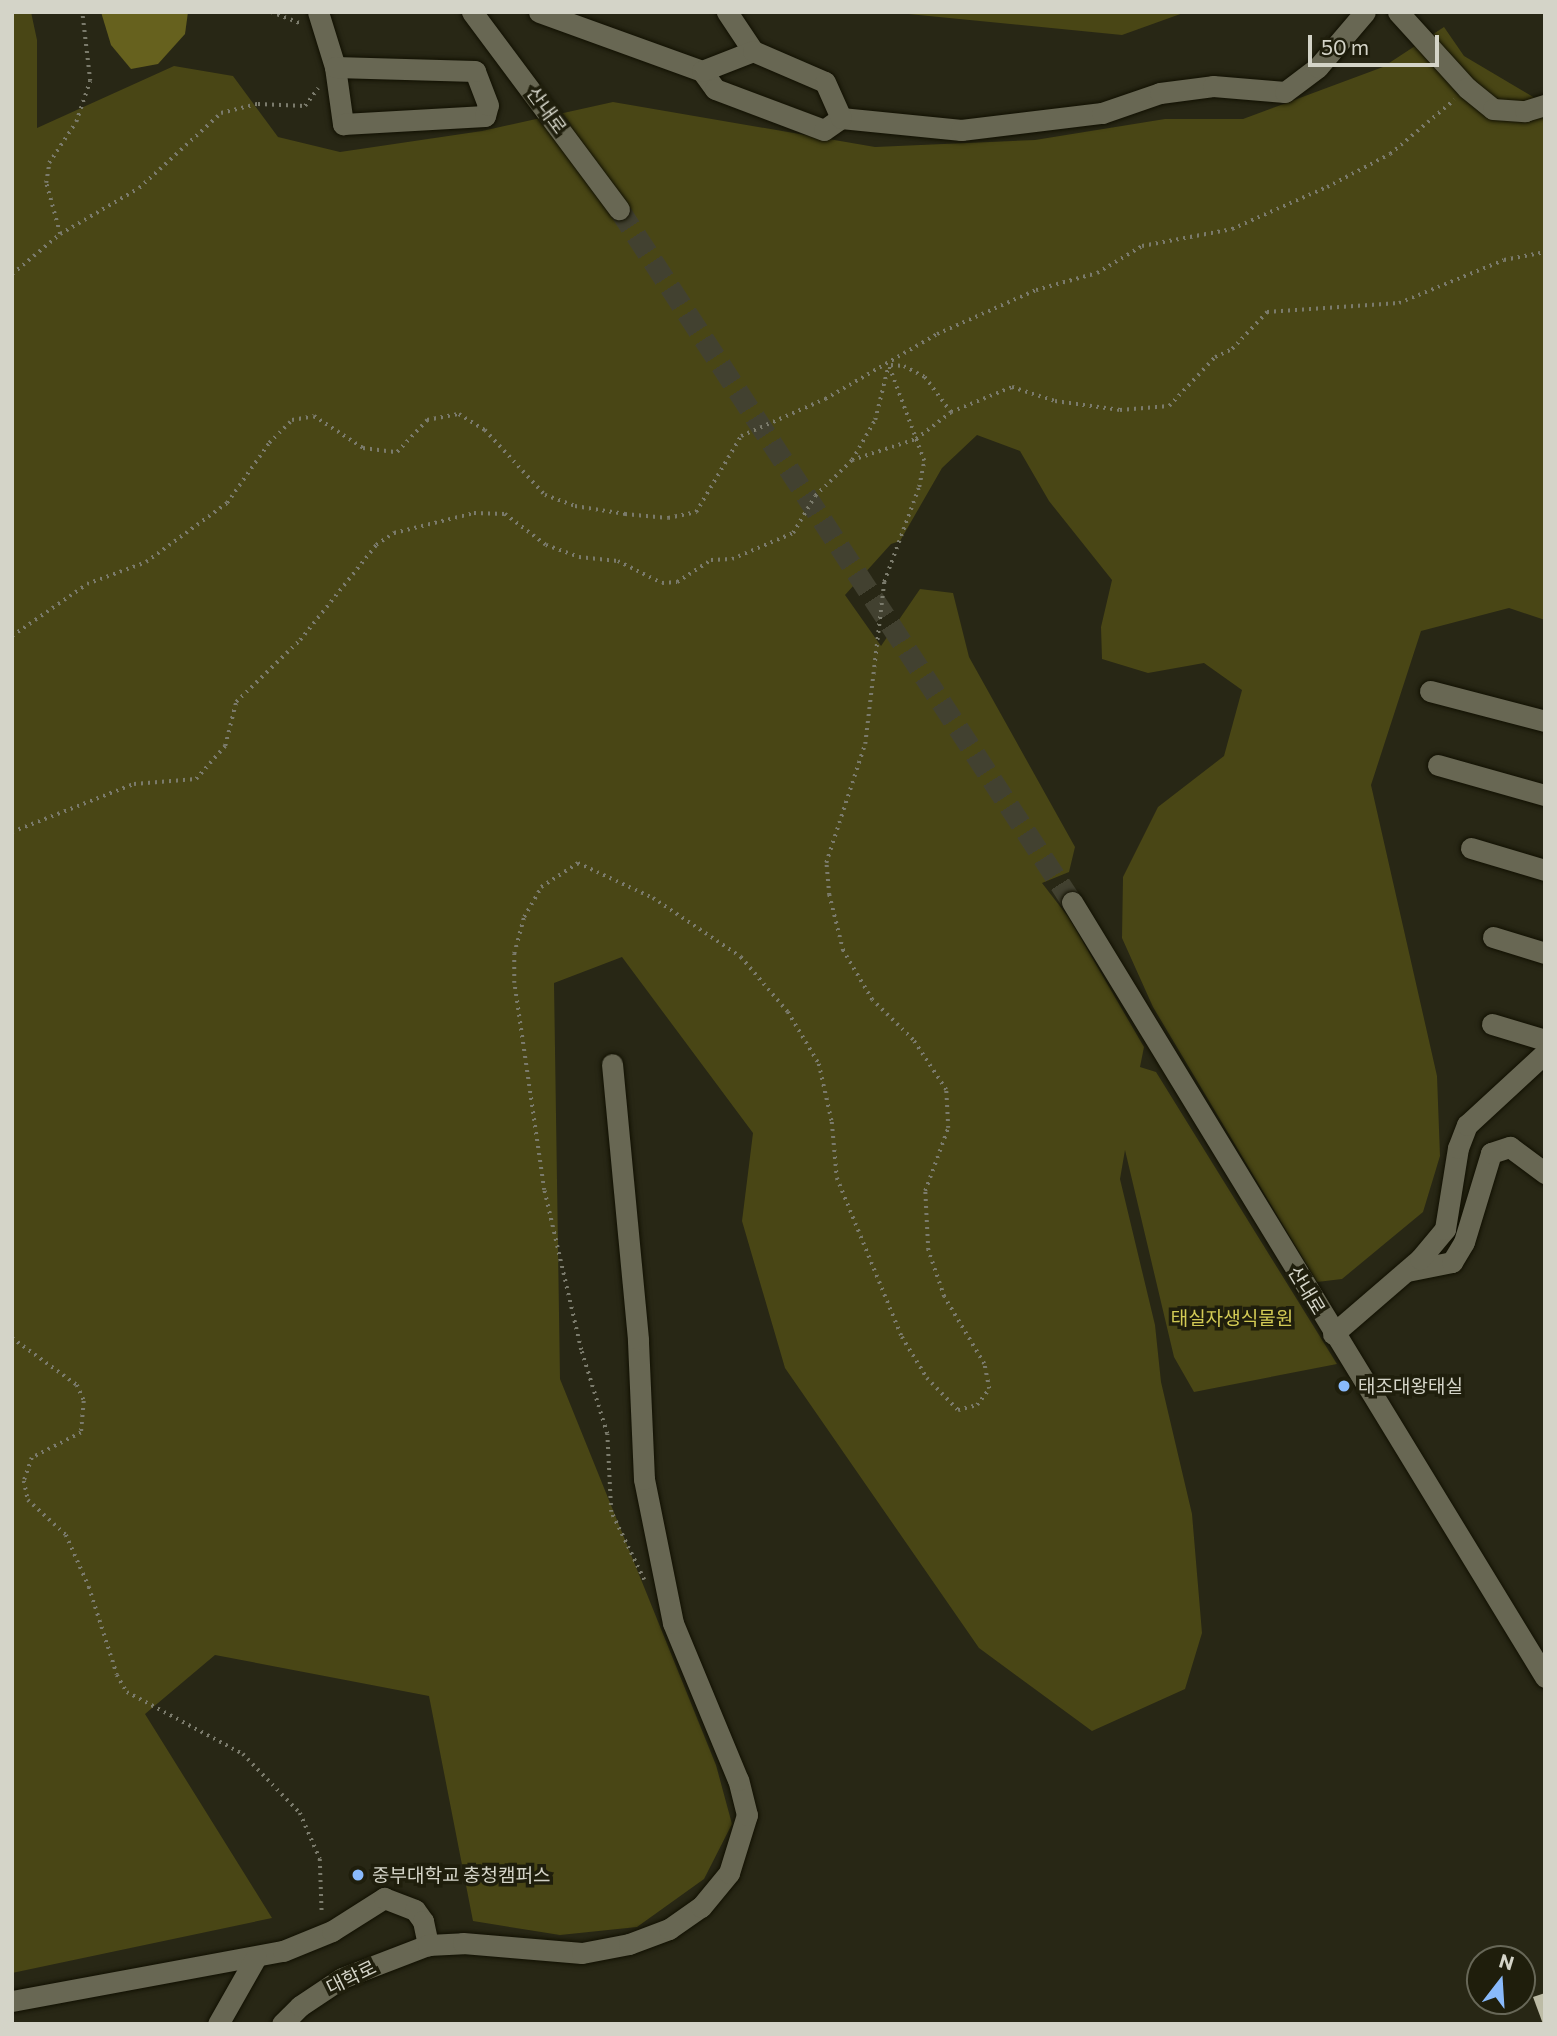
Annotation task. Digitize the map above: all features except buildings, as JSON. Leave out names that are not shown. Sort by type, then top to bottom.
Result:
[{"type":"street","name":"산내로","points":[[472,12],[620,209]]},
{"type":"street","points":[[539,12],[702,71],[715,89],[824,130],[841,118],[961,130],[1102,113],[1160,93],[1213,86],[1284,92],[1318,66],[1365,12]]},
{"type":"street","points":[[727,12],[753,51],[825,82],[841,118]]},
{"type":"street","points":[[1398,12],[1467,88],[1493,109],[1525,111],[1545,105]]},
{"type":"street","points":[[320,22],[335,67],[343,124],[485,116],[488,105],[475,71],[335,67]]},
{"type":"street","points":[[702,71],[753,51]]},
{"type":"street","points":[[1430,691],[1545,721]]},
{"type":"street","points":[[1438,765],[1545,795]]},
{"type":"street","points":[[1471,848],[1545,870]]},
{"type":"street","name":"산내로","points":[[1072,902],[1333,1334],[1545,1677]]},
{"type":"street","points":[[1493,937],[1545,953]]},
{"type":"street","points":[[1492,1024],[1545,1040]]},
{"type":"street","points":[[1333,1334],[1407,1270],[1446,1229],[1458,1148],[1467,1125],[1545,1054]]},
{"type":"street","name":"대학로","points":[[282,2024],[300,2006],[342,1978],[428,1945],[463,1943],[582,1953],[629,1944],[669,1929],[701,1907],[729,1873],[747,1815],[738,1780],[673,1623],[643,1479],[638,1339],[612,1064]]},
{"type":"street","points":[[1407,1270],[1452,1262],[1464,1242],[1491,1153],[1510,1147],[1545,1173]]},
{"type":"street","points":[[12,2001],[256,1957],[304,1944],[332,1931],[384,1898],[415,1910],[423,1921],[428,1945]]},
{"type":"street","points":[[218,2024],[256,1957]]},
{"type":"path","points":[[60,234],[46,183],[49,163],[76,122],[90,81],[82,12]]},
{"type":"path","points":[[271,12],[320,22]]},
{"type":"path","points":[[12,274],[60,234],[139,188],[221,113],[258,104],[305,106],[335,67]]},
{"type":"path","points":[[12,636],[86,584],[146,562],[227,503],[269,443],[292,420],[314,416],[363,448],[397,452],[427,420],[459,414],[485,430],[545,495],[575,506],[668,518],[696,512],[741,436],[888,365],[937,334],[1036,290],[1097,273],[1142,246],[1232,229],[1327,187],[1390,154],[1467,88]]},
{"type":"path","points":[[852,460],[916,439],[951,412],[1012,387],[1055,401],[1120,410],[1169,406],[1215,357],[1232,349],[1267,312],[1399,303],[1504,260],[1545,253]]},
{"type":"path","points":[[888,365],[904,366],[925,377],[951,412]]},
{"type":"path","points":[[646,1584],[611,1513],[607,1434],[581,1350],[544,1190],[514,983],[514,954],[524,917],[541,887],[578,863],[653,898],[741,957],[788,1012],[819,1064],[832,1122],[837,1178],[876,1282],[902,1336],[927,1378],[958,1410],[976,1405],[989,1389],[984,1364],[944,1297],[928,1250],[925,1191],[948,1128],[946,1090],[913,1040],[872,1000],[843,951],[829,895],[826,863],[865,744],[884,582],[919,487],[924,461],[888,365]]},
{"type":"path","points":[[12,832],[134,784],[196,779],[225,746],[236,702],[300,640],[376,545],[394,533],[474,513],[505,514],[546,545],[579,557],[618,561],[662,583],[677,582],[711,560],[732,559],[793,533],[815,496],[852,460],[875,420],[888,365]]},
{"type":"path","points":[[12,1338],[77,1385],[84,1401],[81,1433],[32,1458],[24,1481],[28,1500],[66,1535],[89,1587],[117,1675],[127,1692],[243,1754],[300,1813],[320,1859],[319,1910],[332,1931]]},
{"type":"green space","name":"태실자생식물원","points":[[12,12],[31,12],[37,40],[37,128],[174,66],[233,76],[278,137],[340,152],[482,131],[613,102],[875,147],[1035,140],[1165,119],[1243,119],[1383,67],[1444,27],[1464,56],[1545,104],[1545,620],[1509,608],[1421,631],[1371,785],[1437,1076],[1440,1156],[1423,1212],[1342,1279],[1317,1282],[1153,1007],[1122,938],[1123,877],[1158,807],[1224,756],[1242,690],[1204,663],[1148,673],[1102,659],[1101,627],[1112,580],[1049,501],[1020,451],[977,435],[942,468],[900,541],[891,544],[845,595],[881,646],[920,589],[953,593],[969,657],[1075,847],[1069,872],[1042,883],[1069,918],[1144,1047],[1140,1067],[1156,1072],[1337,1364],[1194,1392],[1174,1357],[1125,1150],[1120,1179],[1155,1325],[1161,1382],[1192,1514],[1202,1633],[1185,1689],[1092,1731],[979,1648],[785,1368],[742,1221],[753,1133],[622,957],[554,983],[560,1379],[716,1765],[732,1824],[704,1879],[637,1927],[560,1935],[473,1921],[429,1696],[215,1655],[145,1714],[272,1918],[12,1973]]},
{"type":"green space","points":[[888,12],[1186,12],[1122,35]]},
{"type":"shaded area","points":[[101,12],[188,12],[185,34],[158,64],[131,69],[111,45]]},
{"type":"tunnel","points":[[619,209],[1072,902]]},
{"type":"place","name":"태조대왕태실","points":[[1344,1386]]},
{"type":"place","name":"중부대학교 충청캠퍼스","points":[[358,1875]]}]
